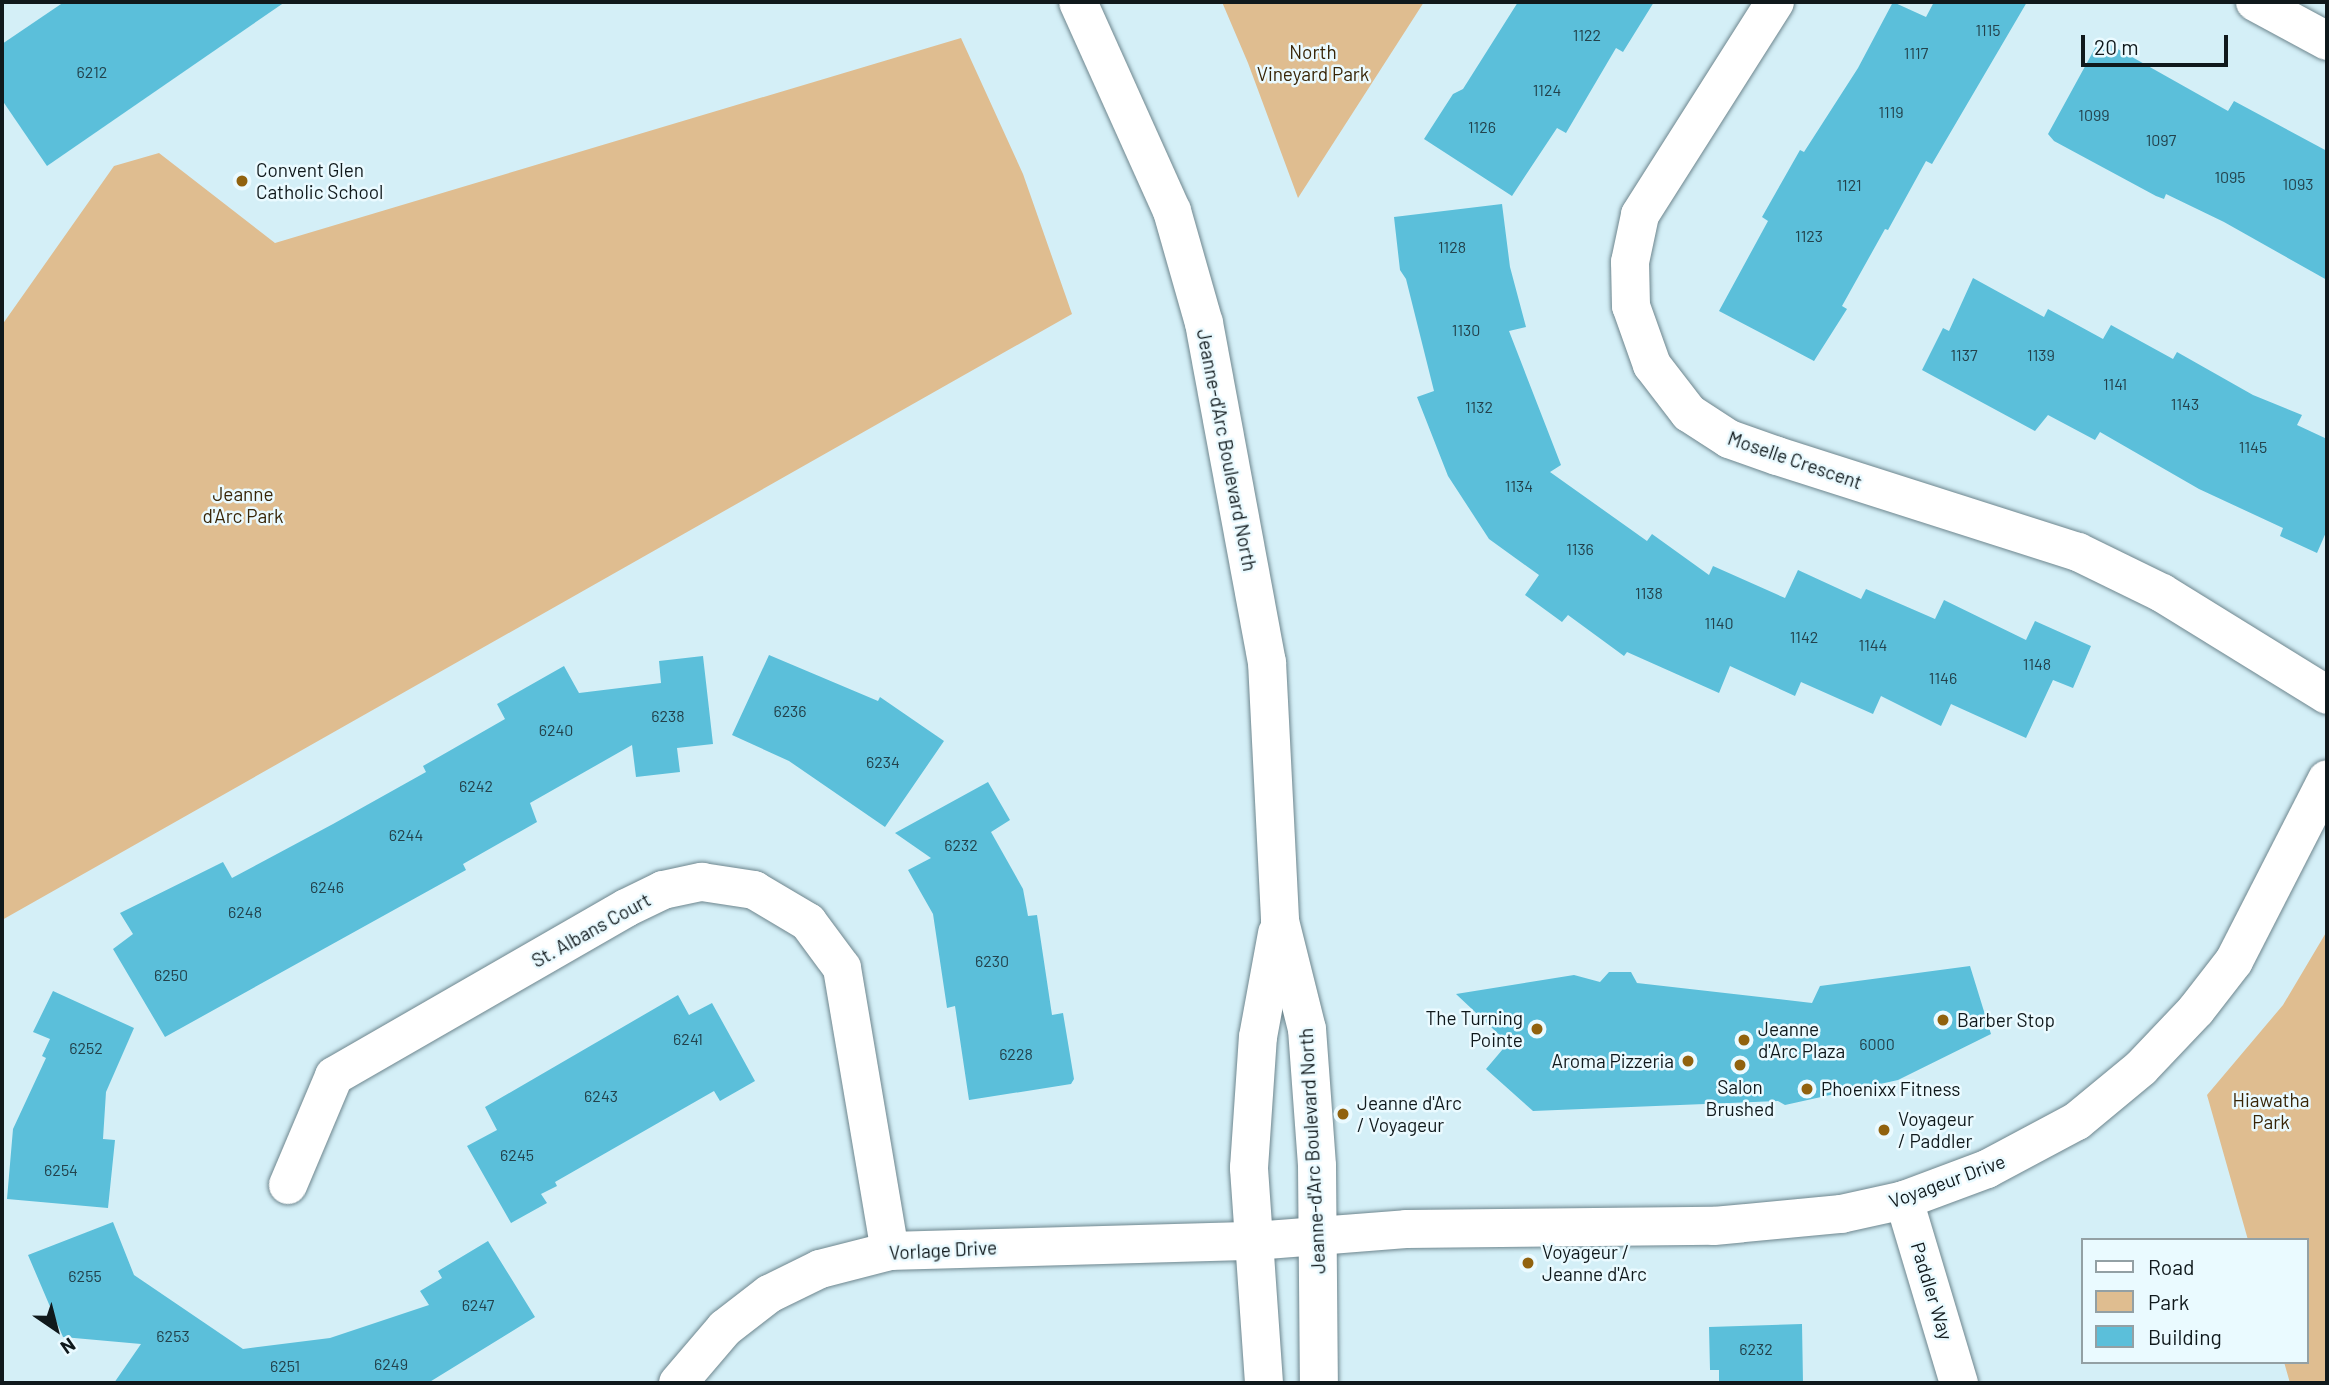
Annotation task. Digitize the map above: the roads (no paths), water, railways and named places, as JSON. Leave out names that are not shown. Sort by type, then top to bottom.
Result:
[{"type":"street","name":"Jeanne-d'Arc Boulevard North","points":[[1078,2],[1172,212],[1204,323],[1266,663],[1280,921],[1307,1029],[1318,1235],[1319,1383]]},
{"type":"street","name":"Moselle Crescent","points":[[1775,2],[1640,215],[1630,261],[1631,306],[1652,365],[1689,413],[1729,439],[1777,457],[2078,552],[2162,593],[2327,695]]},
{"type":"street","points":[[2255,2],[2327,41]]},
{"type":"street","name":"Voyageur Drive","points":[[1254,1241],[1406,1229],[1714,1227],[1841,1214],[1904,1200],[2033,1147],[2077,1121],[2141,1068],[2234,961],[2327,779]]},
{"type":"street","name":"St. Albans Court","points":[[288,1185],[334,1076],[626,908],[663,890],[702,882],[754,890],[808,922],[842,968],[890,1251]]},
{"type":"street","name":"Jeanne-d'Arc Boulevard North","points":[[1264,1383],[1248,1168],[1258,1037],[1280,921]]},
{"type":"street","name":"Paddler Way","points":[[1904,1200],[1959,1383]]},
{"type":"street","name":"Vorlage Drive","points":[[678,1383],[725,1328],[769,1294],[820,1269],[890,1251],[1254,1241]]},
{"type":"place","name":"Convent Glen Catholic School","points":[[242,181]]},
{"type":"place","name":"Barber Stop","points":[[1943,1020]]},
{"type":"place","name":"The Turning Pointe","points":[[1537,1029]]},
{"type":"place","name":"Jeanne d'Arc Plaza","points":[[1744,1040]]},
{"type":"place","name":"Aroma Pizzeria","points":[[1688,1061]]},
{"type":"place","name":"Salon Brushed","points":[[1740,1065]]},
{"type":"place","name":"Phoenixx Fitness","points":[[1807,1089]]},
{"type":"place","name":"Jeanne d'Arc / Voyageur","points":[[1343,1114]]},
{"type":"place","name":"Voyageur / Paddler","points":[[1884,1130]]},
{"type":"place","name":"Voyageur / Jeanne d'Arc","points":[[1528,1263]]},
{"type":"park label","name":"North Vineyard Park","points":[[1313,63]]},
{"type":"park label","name":"Jeanne d'Arc Park","points":[[243,505]]},
{"type":"park label","name":"Hiawatha Park","points":[[2271,1111]]}]
